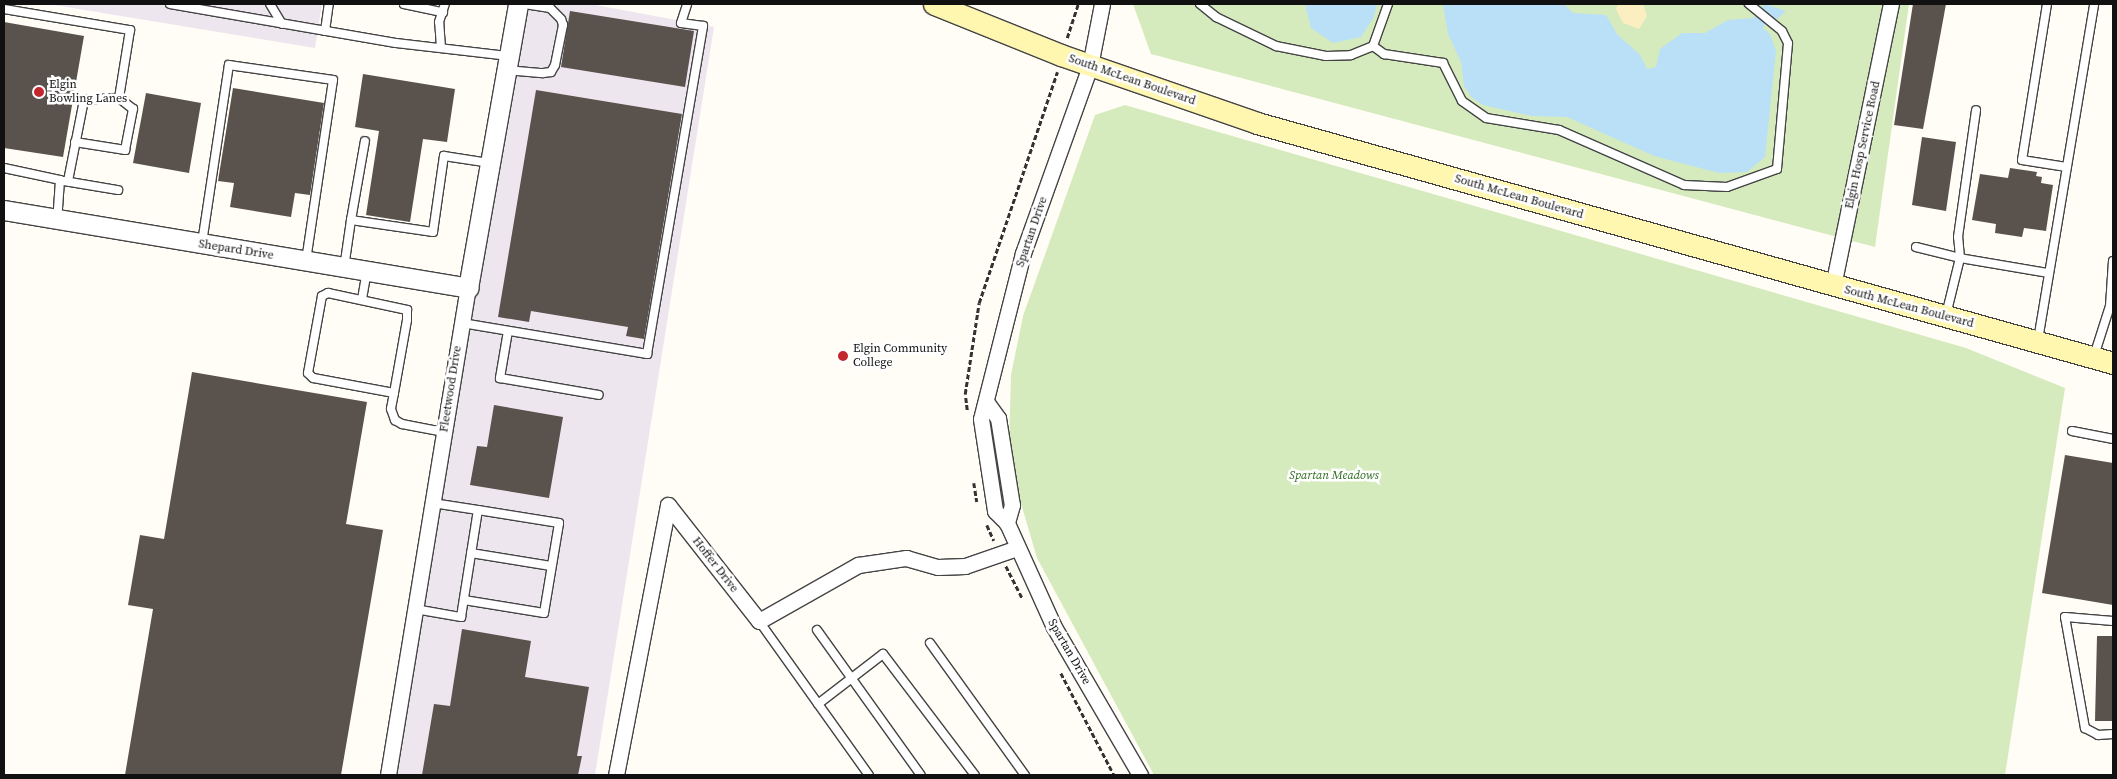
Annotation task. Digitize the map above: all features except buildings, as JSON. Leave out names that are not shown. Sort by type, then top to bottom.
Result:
[{"type":"main road","name":"South McLean Boulevard","points":[[934,4],[1090,66],[1257,123],[1833,286],[2104,360]]},
{"type":"street","name":"Fleetwood Drive","points":[[388,775],[462,323],[518,4]]},
{"type":"street","name":"Spartan Drive","points":[[1102,4],[1090,66],[1023,253],[987,403],[981,419],[995,510],[1007,524],[1054,627],[1140,775]]},
{"type":"street","name":"Elgin Hosp Service Road","points":[[1833,286],[1891,4]]},
{"type":"street","name":"Shepard Drive","points":[[4,213],[57,219],[468,288]]},
{"type":"street","name":"Hoffer Drive","points":[[616,775],[668,505],[759,621]]},
{"type":"street","points":[[759,621],[858,565],[906,558],[938,567],[965,566],[1017,548]]},
{"type":"lane","points":[[170,4],[325,31],[441,48],[543,73],[551,72],[555,65],[563,25],[561,19],[550,8],[524,4]]},
{"type":"lane","points":[[270,4],[282,24]]},
{"type":"lane","points":[[325,31],[329,4]]},
{"type":"lane","points":[[404,4],[444,8],[441,48]]},
{"type":"lane","points":[[462,323],[647,354],[703,26],[681,22],[687,4]]},
{"type":"lane","points":[[1200,4],[1229,24],[1276,46],[1308,55],[1351,55],[1373,46],[1388,4]]},
{"type":"lane","points":[[1373,46],[1384,54],[1442,63],[1462,101],[1486,118],[1559,130],[1660,177],[1711,188],[1727,187],[1777,169],[1789,57],[1785,37],[1774,24],[1749,4]]},
{"type":"lane","points":[[2047,4],[2022,160],[2066,167]]},
{"type":"lane","points":[[2037,342],[2094,4]]},
{"type":"lane","points":[[4,9],[130,30],[119,98]]},
{"type":"lane","points":[[202,244],[229,65],[333,80],[306,261]]},
{"type":"lane","points":[[57,219],[64,181],[84,100],[119,98],[134,109],[125,150],[75,142]]},
{"type":"lane","points":[[1945,317],[1960,258],[1958,237],[1976,110]]},
{"type":"lane","points":[[344,268],[365,140]]},
{"type":"lane","points":[[351,220],[433,232],[444,156],[490,162]]},
{"type":"lane","points":[[4,168],[118,190]]},
{"type":"lane","points":[[1916,247],[1960,258],[2048,273]]},
{"type":"lane","points":[[2104,360],[2112,306],[2113,261]]},
{"type":"lane","points":[[362,299],[367,271]]},
{"type":"lane","points":[[394,393],[313,378],[308,373],[322,296],[328,292],[407,310],[394,393],[391,409],[395,420],[444,432]]},
{"type":"lane","points":[[508,331],[500,378],[599,395]]},
{"type":"lane","points":[[2072,431],[2113,439]]},
{"type":"lane","points":[[433,503],[559,523],[544,613],[464,600]]},
{"type":"lane","points":[[415,609],[461,617],[478,510]]},
{"type":"lane","points":[[471,554],[552,566]]},
{"type":"lane","points":[[2113,621],[2065,617],[2085,728],[2098,735],[2113,734]]},
{"type":"lane","points":[[759,621],[869,775]]},
{"type":"lane","points":[[817,630],[921,775]]},
{"type":"lane","points":[[930,643],[1025,775]]},
{"type":"lane","points":[[818,704],[883,654],[975,775]]},
{"type":"path","points":[[1072,20],[1078,4]]},
{"type":"shaded area","points":[[48,4],[322,4],[315,48]]},
{"type":"shaded area","points":[[525,4],[590,4],[714,27],[595,775],[395,775]]},
{"type":"green space","points":[[1133,4],[1909,4],[1875,247],[1151,54]]},
{"type":"green space","name":"Spartan Meadows","points":[[1125,105],[1966,348],[2065,388],[2005,775],[1154,775],[1037,558],[1018,493],[1009,443],[1011,375],[1023,316],[1095,115]]},
{"type":"sand","points":[[1618,4],[1643,4],[1647,16],[1639,29],[1623,23],[1616,9]]},
{"type":"water","points":[[1305,4],[1377,4],[1374,17],[1361,37],[1333,43],[1311,28]]},
{"type":"water","points":[[1443,4],[1564,4],[1573,13],[1606,15],[1617,34],[1640,55],[1647,69],[1656,67],[1660,49],[1682,33],[1705,33],[1728,20],[1753,18],[1765,4],[1786,11],[1777,19],[1769,17],[1763,28],[1770,34],[1776,51],[1765,157],[1747,172],[1719,173],[1654,156],[1567,117],[1532,116],[1483,105],[1472,98],[1464,86],[1461,62],[1448,34]]},
{"type":"place","name":"Elgin Bowling Lanes","points":[[39,92]]},
{"type":"place","name":"Elgin Community College","points":[[843,356]]}]
